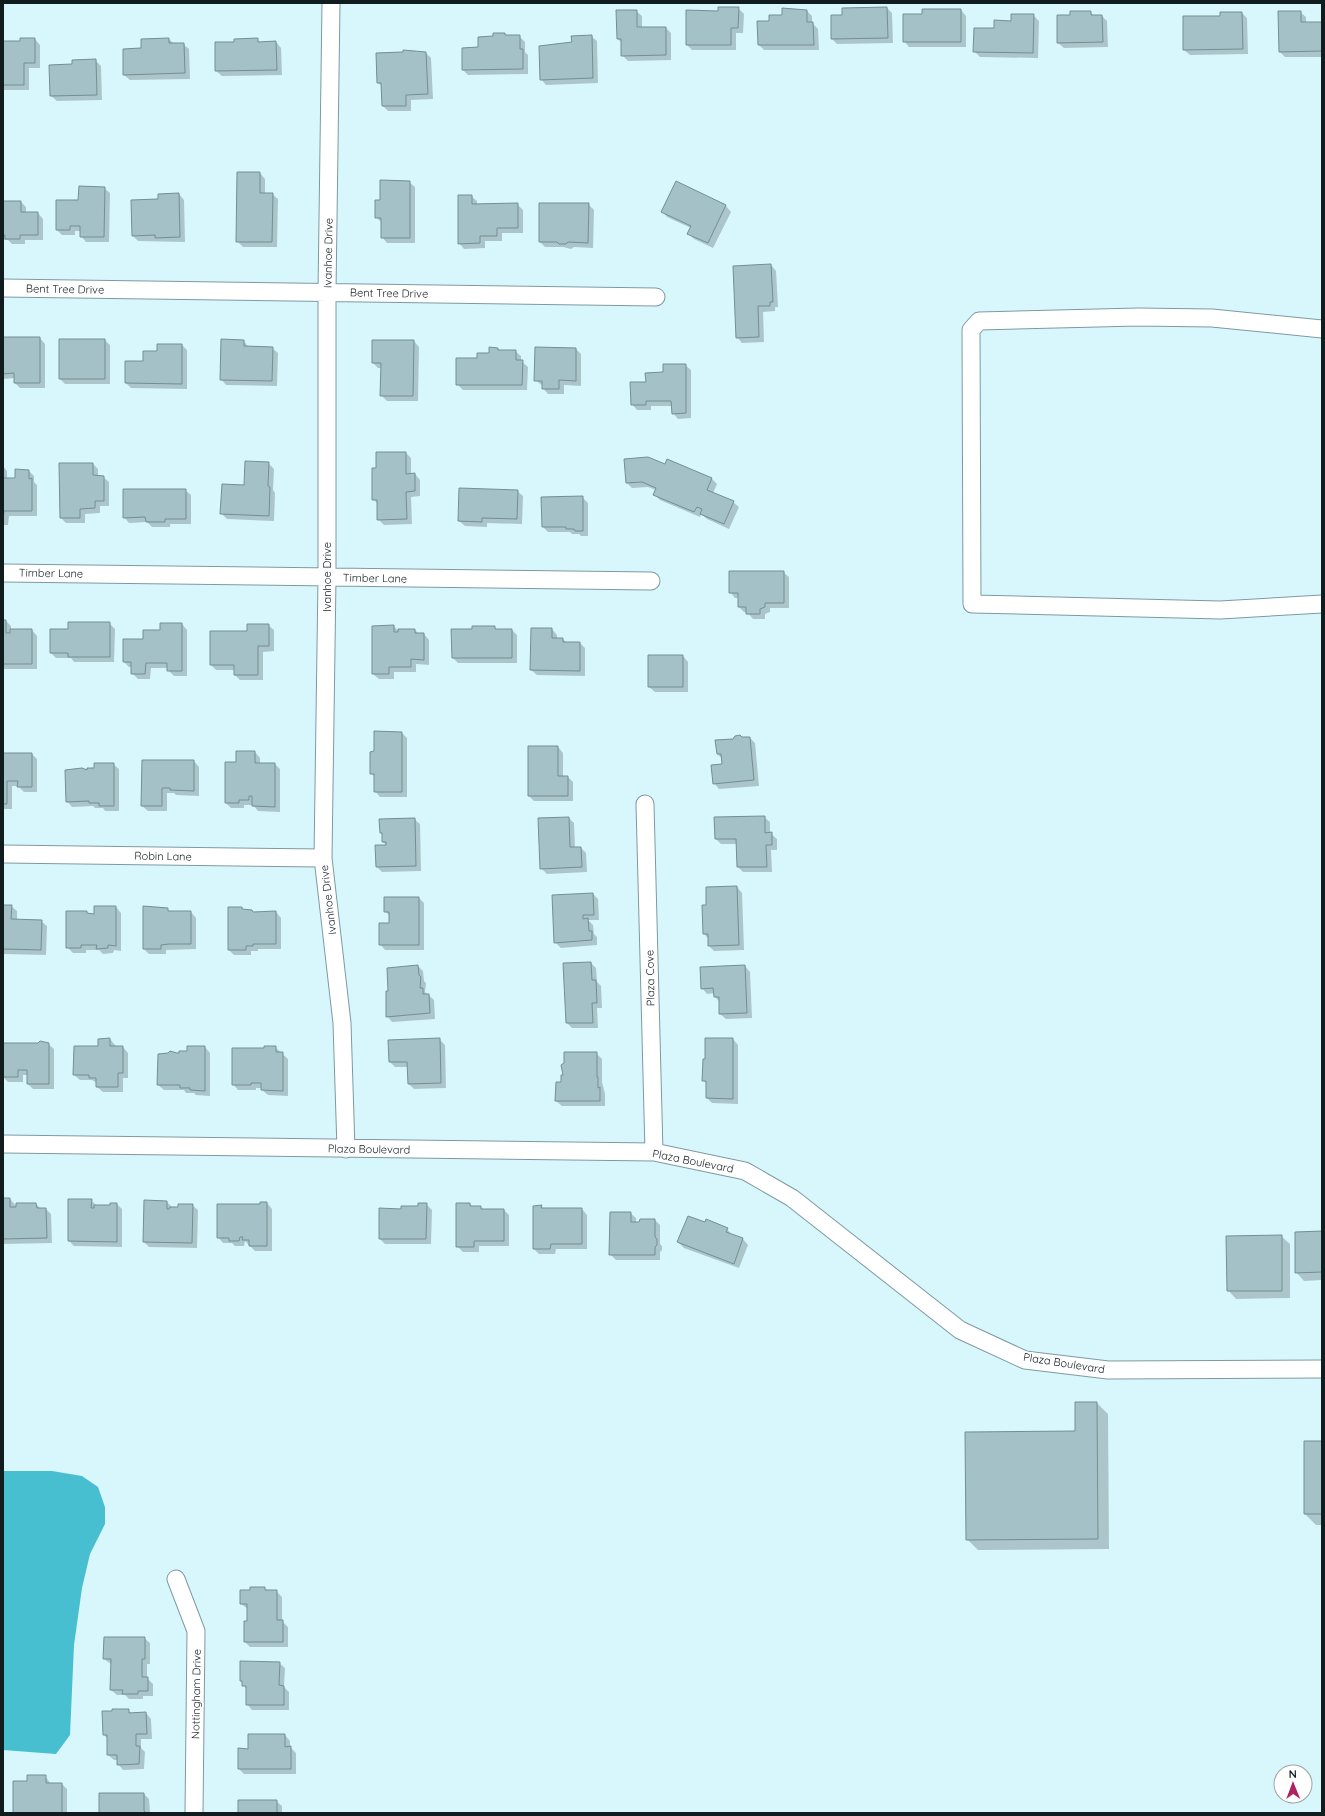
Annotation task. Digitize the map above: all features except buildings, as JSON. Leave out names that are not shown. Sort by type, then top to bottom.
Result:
[{"type":"street","name":"Ivanhoe Drive","points":[[331,3],[327,292],[327,578],[323,858],[342,1023],[346,1149]]},
{"type":"street","name":"Bent Tree Drive","points":[[3,288],[656,297]]},
{"type":"street","points":[[1322,329],[1212,318],[1138,318],[979,321],[971,330],[972,604],[1220,610],[1322,604]]},
{"type":"street","name":"Timber Lane","points":[[3,572],[327,578],[651,581]]},
{"type":"street","name":"Plaza Cove","points":[[646,804],[654,1152]]},
{"type":"street","name":"Robin Lane","points":[[3,854],[323,858]]},
{"type":"street","name":"Plaza Boulevard","points":[[3,1144],[654,1152],[745,1171],[792,1198],[960,1330],[1025,1360],[1108,1370],[1322,1369]]},
{"type":"street","name":"Nottingham Drive","points":[[176,1579],[196,1631],[194,1813]]},
{"type":"water","points":[[3,1471],[52,1471],[82,1476],[98,1487],[105,1507],[105,1524],[90,1554],[82,1588],[74,1645],[70,1735],[56,1754],[3,1750]]}]
